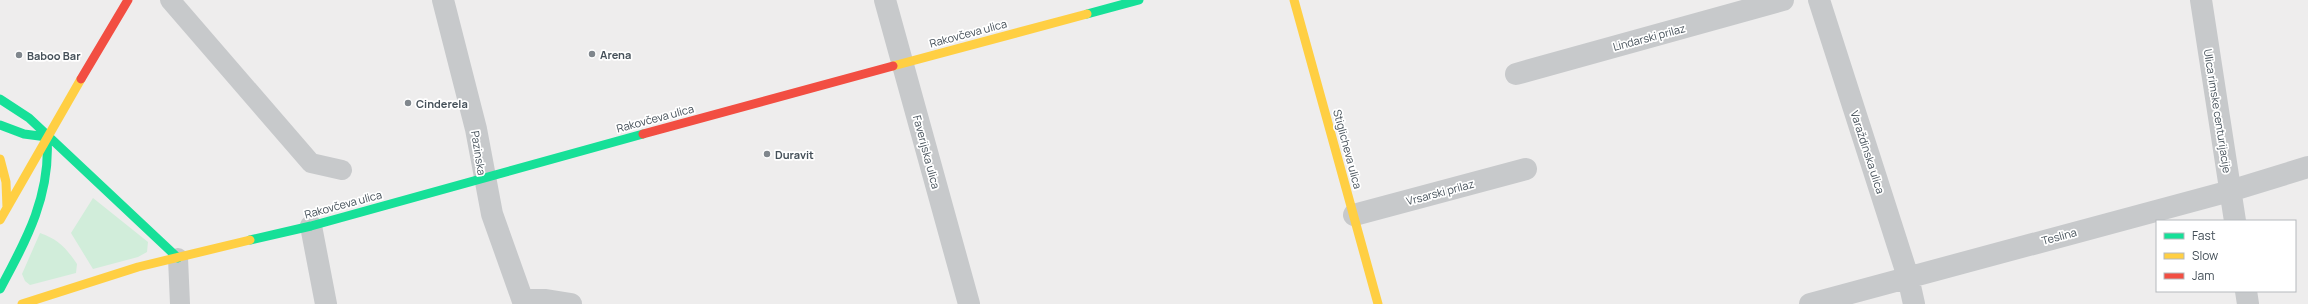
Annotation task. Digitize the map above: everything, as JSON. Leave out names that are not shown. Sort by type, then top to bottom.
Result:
[{"type":"main road","points":[[0,220],[128,0]]},
{"type":"main road","name":"Rakovčeva ulica","points":[[22,304],[50,293],[178,258],[311,226],[483,177],[1138,0]]},
{"type":"main road","name":"Stiglicheva ulica","points":[[1294,0],[1378,304]]},
{"type":"main road","points":[[0,99],[29,118],[47,137],[178,258]]},
{"type":"main road","points":[[0,125],[24,134],[47,137]]},
{"type":"main road","points":[[0,289],[17,258],[43,195],[49,154],[47,137]]},
{"type":"main road","points":[[0,158],[6,182],[7,208]]},
{"type":"street","name":"Pazinska","points":[[443,0],[476,129],[483,177],[492,214],[523,302]]},
{"type":"street","name":"Faverijska ulica","points":[[885,0],[969,304]]},
{"type":"street","name":"Lindarski prilaz","points":[[1516,74],[1783,0]]},
{"type":"street","name":"Varaždinska ulica","points":[[1819,0],[1908,277],[1914,304]]},
{"type":"street","name":"Ulica rimske centurijacije","points":[[2201,0],[2235,220]]},
{"type":"street","name":"Teslina","points":[[1810,304],[2230,191],[2308,167]]},
{"type":"street","name":"Vrsarski prilaz","points":[[1354,215],[1526,169]]},
{"type":"street","points":[[311,226],[326,304]]},
{"type":"street","points":[[2246,292],[2248,304]]},
{"type":"street","points":[[523,302],[546,300],[571,304]]},
{"type":"lane","points":[[170,0],[311,163],[342,170]]},
{"type":"lane","points":[[178,258],[180,304]]},
{"type":"green space","points":[[93,198],[148,242],[147,252],[138,257],[93,269],[71,233]]},
{"type":"green space","points":[[40,233],[57,241],[66,249],[77,264],[76,273],[30,285],[25,281],[22,274]]},
{"type":"traffic: fast","points":[[1087,14],[1139,0]]},
{"type":"traffic: fast","points":[[0,99],[29,118],[178,258]]},
{"type":"traffic: fast","points":[[0,125],[24,134],[47,137]]},
{"type":"traffic: fast","points":[[250,240],[311,226],[643,134]]},
{"type":"traffic: fast","points":[[0,289],[28,234],[41,197],[45,178],[47,137]]},
{"type":"traffic: slow","points":[[1294,0],[1378,304]]},
{"type":"traffic: slow","points":[[893,66],[1087,14]]},
{"type":"traffic: slow","points":[[0,220],[81,79]]},
{"type":"traffic: slow","points":[[0,159],[6,182],[7,208]]},
{"type":"traffic: slow","points":[[22,304],[138,267],[250,240]]},
{"type":"traffic: jam","points":[[81,79],[128,0]]},
{"type":"traffic: jam","points":[[643,134],[893,66]]},
{"type":"place","name":"Arena","points":[[592,54]]},
{"type":"place","name":"Baboo Bar","points":[[19,55]]},
{"type":"place","name":"Cinderela","points":[[408,103]]},
{"type":"place","name":"Duravit","points":[[767,154]]}]
